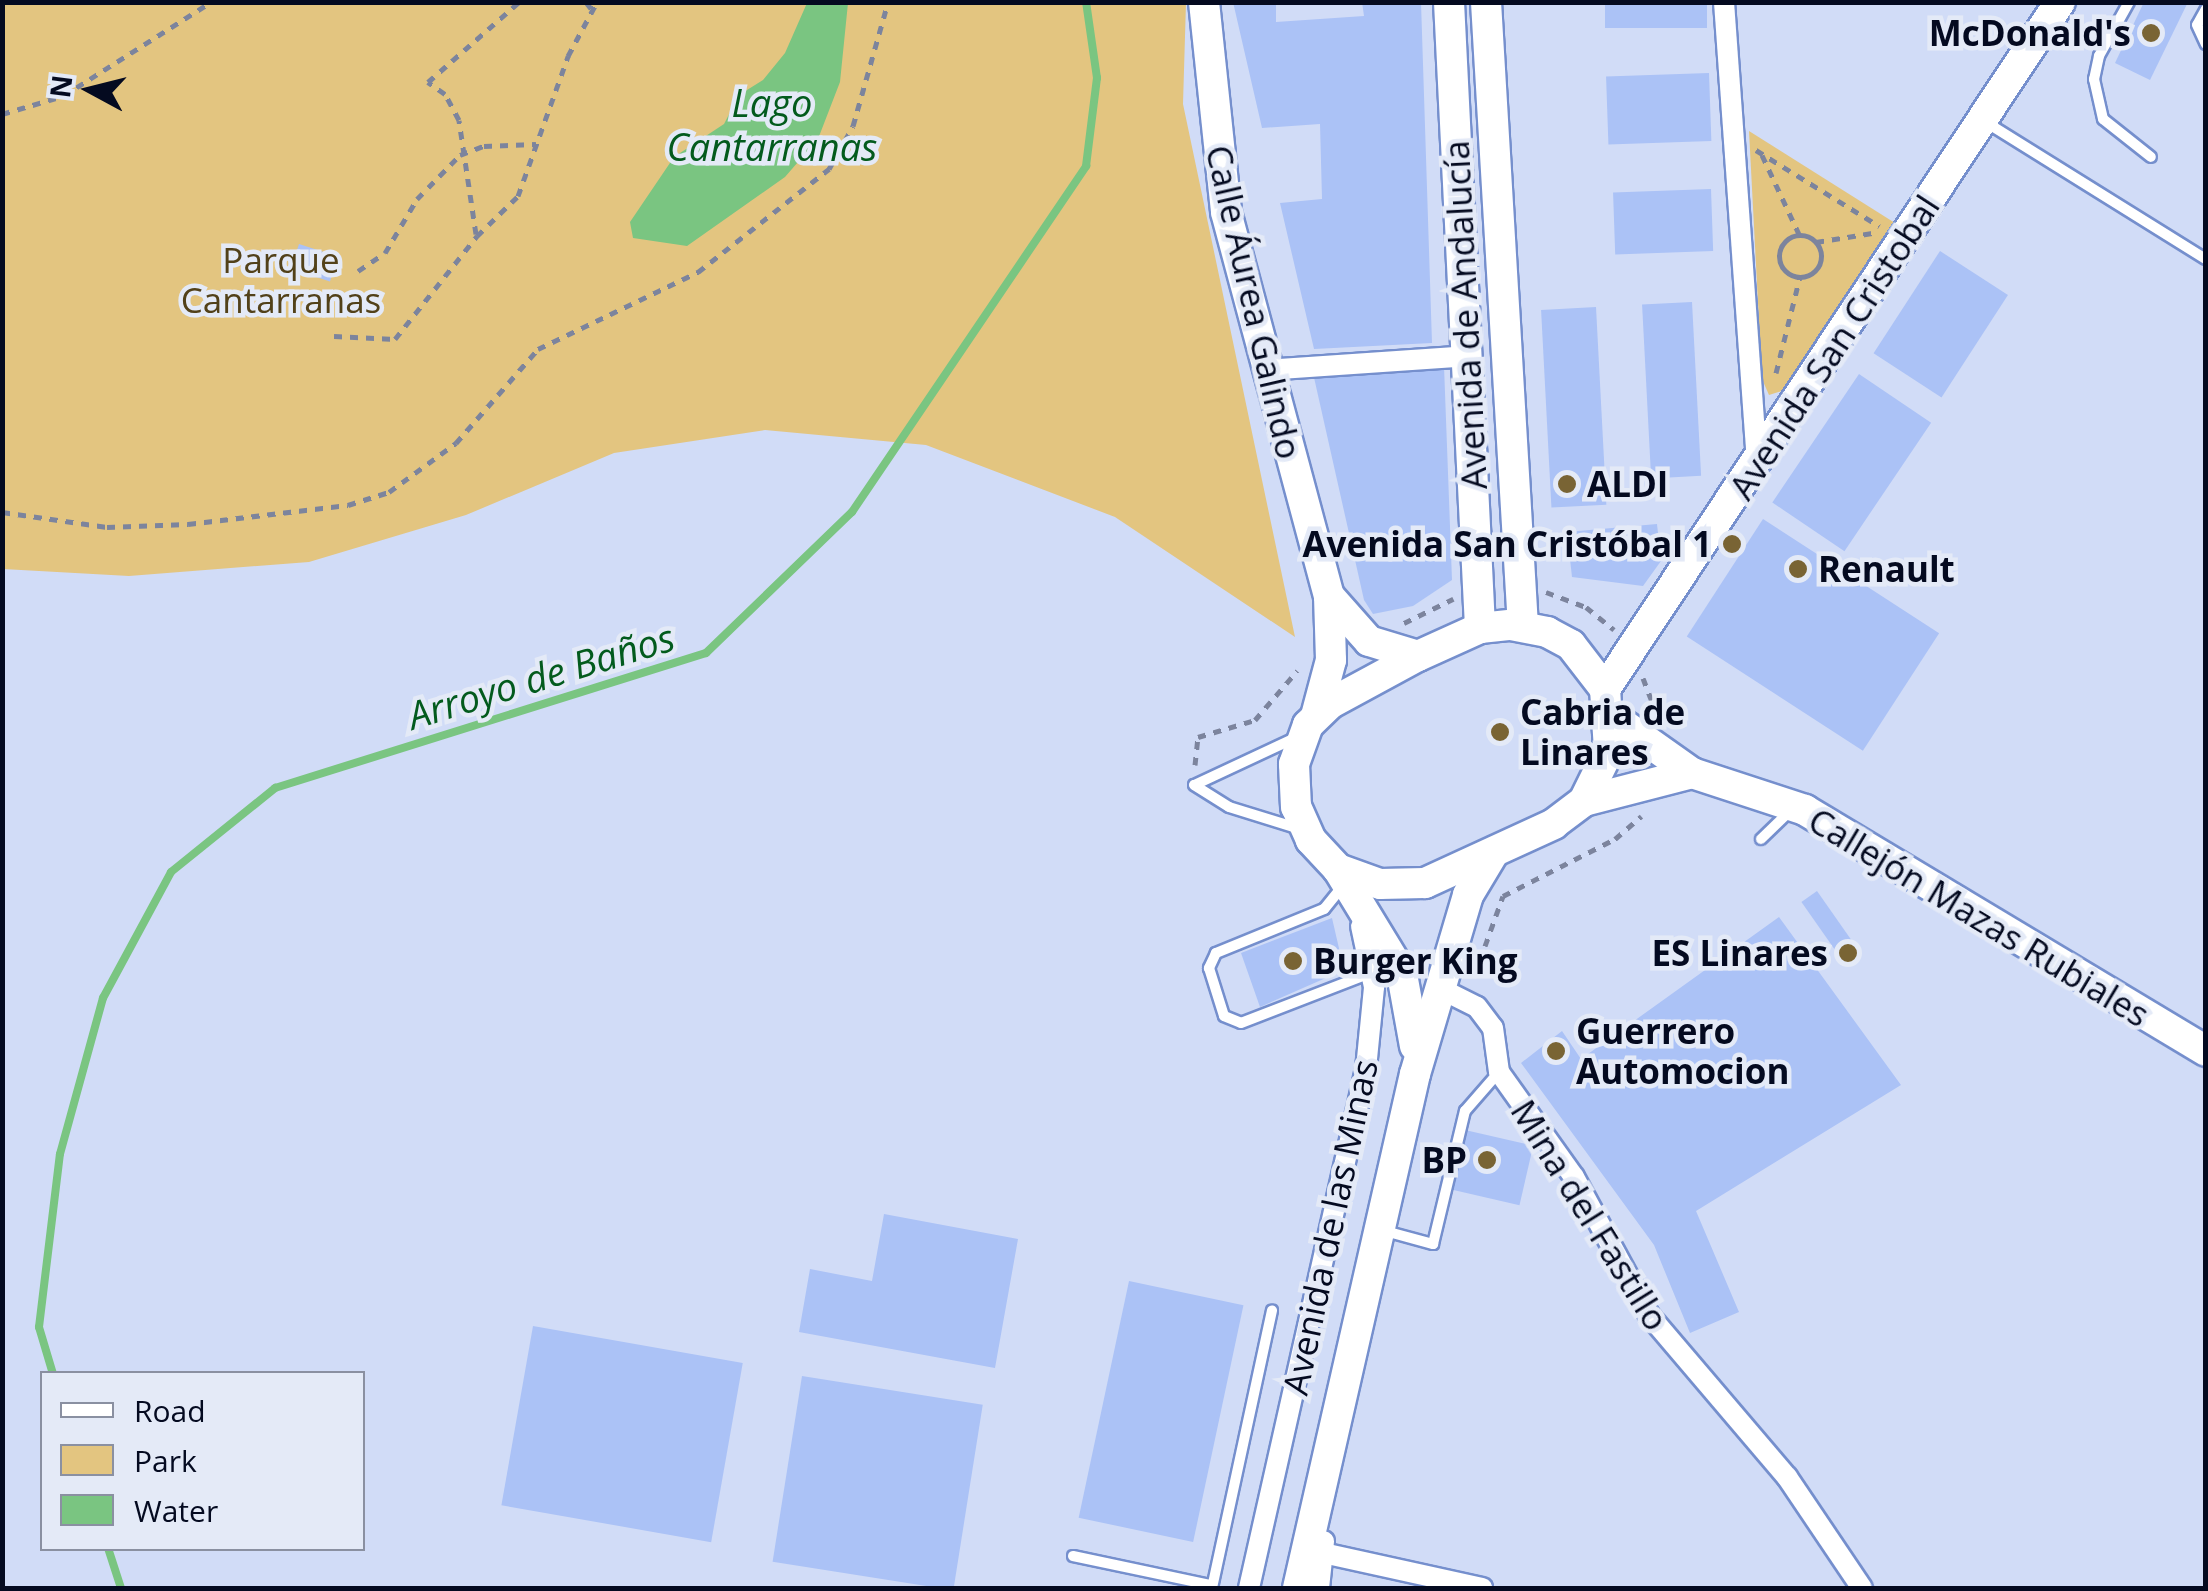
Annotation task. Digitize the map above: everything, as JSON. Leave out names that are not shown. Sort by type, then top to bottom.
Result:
[{"type":"main road","name":"Calle Áurea Galindo","points":[[1204,2],[1226,212],[1264,370],[1330,596]]},
{"type":"main road","name":"Avenida de Andalucía","points":[[1450,2],[1480,628]]},
{"type":"main road","name":"Avenida de Andalucía","points":[[1486,2],[1523,626]]},
{"type":"main road","name":"Avenida San Cristobal","points":[[1608,702],[2057,3]]},
{"type":"main road","points":[[1330,596],[1370,641],[1418,656]]},
{"type":"main road","points":[[1330,596],[1332,660],[1308,726],[1294,792],[1305,830],[1406,984],[1415,1074]]},
{"type":"main road","points":[[1308,726],[1418,656],[1480,628],[1523,626],[1548,632],[1581,653],[1608,702],[1692,774]]},
{"type":"main road","points":[[1340,878],[1414,885],[1554,824],[1584,801],[1606,762],[1608,702]]},
{"type":"main road","points":[[1584,801],[1692,774]]},
{"type":"main road","name":"Callejón Mazas Rubiales","points":[[1692,774],[1794,807],[2206,1052]]},
{"type":"main road","points":[[1298,1588],[1415,1074],[1468,894],[1494,853]]},
{"type":"street","points":[[1724,2],[1758,464]]},
{"type":"street","points":[[1264,370],[1468,356]]},
{"type":"street","name":"Avenida de las Minas","points":[[1249,1588],[1366,1070],[1373,972],[1340,878]]},
{"type":"street","name":"Mina del Fastillo","points":[[1438,988],[1477,1006],[1493,1028],[1499,1072],[1574,1177],[1648,1315],[1787,1477],[1862,1588]]},
{"type":"street","points":[[1319,1588],[1326,1466]]},
{"type":"street","points":[[1324,1553],[1482,1588]]},
{"type":"lane","points":[[2129,2],[2099,56],[2097,101],[2118,135],[2151,157]]},
{"type":"lane","points":[[2206,9],[2197,25],[2206,44]]},
{"type":"lane","points":[[1983,120],[2206,259]]},
{"type":"lane","points":[[1305,830],[1229,807],[1194,786],[1222,767],[1308,726]]},
{"type":"lane","points":[[1761,839],[1794,807]]},
{"type":"lane","points":[[1340,878],[1324,909],[1216,954],[1209,968],[1224,1016],[1240,1022],[1373,972]]},
{"type":"lane","points":[[1380,1230],[1433,1244],[1465,1111],[1499,1072]]},
{"type":"lane","points":[[1072,1556],[1212,1587],[1272,1310]]},
{"type":"path","points":[[2,114],[63,96],[211,2]]},
{"type":"path","points":[[476,236],[460,155],[460,120],[445,94],[428,82],[519,2]]},
{"type":"path","points":[[586,2],[593,11]]},
{"type":"path","points":[[334,336],[395,339],[476,236],[518,196],[568,56],[597,2]]},
{"type":"path","points":[[2,512],[107,526],[188,524],[348,505],[389,492],[456,443],[538,349],[698,272],[829,169],[853,126],[888,2]]},
{"type":"path","points":[[1733,135],[1886,230],[1816,242],[1798,234],[1760,152]]},
{"type":"path","points":[[358,271],[385,252],[417,199],[460,155],[484,146],[536,144]]},
{"type":"path","points":[[1798,234],[1783,242],[1778,256],[1784,270],[1800,277]]},
{"type":"path","points":[[1775,378],[1800,277],[1821,260],[1816,242]]},
{"type":"green space","name":"Parque Cantarranas","points":[[2,3],[1186,3],[1183,104],[1295,637],[1115,517],[926,445],[765,430],[614,453],[466,515],[309,562],[129,576],[3,569]]},
{"type":"green space","points":[[1749,131],[1895,223],[1788,389],[1769,395],[1762,379]]},
{"type":"water","name":"Lago Cantarranas","points":[[807,3],[848,3],[840,82],[818,139],[785,177],[687,246],[633,238],[630,222],[674,157],[724,124],[739,95],[763,80],[785,53]]},
{"type":"building","points":[[1233,2],[1276,2],[1276,22],[1364,16],[1362,2],[1421,2],[1432,343],[1314,349],[1280,203],[1322,199],[1320,124],[1262,128]]},
{"type":"building","points":[[1605,2],[1707,2],[1707,28],[1605,28]]},
{"type":"building","name":"McDonald's","points":[[2144,2],[2188,2],[2150,80],[2115,63]]},
{"type":"building","points":[[1709,73],[1711,141],[1608,145],[1606,77]]},
{"type":"building","points":[[1711,189],[1713,251],[1615,254],[1613,192]]},
{"type":"building","points":[[299,244],[338,257],[330,281],[291,269]]},
{"type":"building","points":[[1940,251],[2008,295],[1941,397],[1874,353]]},
{"type":"building","points":[[1692,302],[1701,476],[1651,478],[1642,305]]},
{"type":"building","points":[[1596,307],[1606,505],[1551,508],[1541,310]]},
{"type":"building","points":[[1444,366],[1452,580],[1413,606],[1373,614],[1364,600],[1313,373]]},
{"type":"building","points":[[1859,374],[1931,423],[1844,551],[1772,503]]},
{"type":"building","points":[[1763,519],[1939,633],[1863,751],[1687,636]]},
{"type":"building","points":[[1657,524],[1661,561],[1643,586],[1572,577],[1567,532]]},
{"type":"building","points":[[1817,891],[1853,942],[1837,953],[1801,902]]},
{"type":"building","points":[[1779,917],[1901,1085],[1696,1211],[1739,1312],[1690,1333],[1654,1245],[1521,1063],[1562,1031],[1581,1059]]},
{"type":"building","name":"Burger King","points":[[1332,918],[1344,970],[1260,1007],[1241,953]]},
{"type":"building","points":[[1465,1130],[1533,1146],[1519,1205],[1451,1189]]},
{"type":"building","points":[[884,1214],[1018,1239],[995,1368],[799,1332],[810,1269],[872,1281]]},
{"type":"building","points":[[1129,1281],[1243,1305],[1193,1542],[1079,1518]]},
{"type":"building","points":[[533,1326],[743,1363],[711,1542],[501,1505]]},
{"type":"building","points":[[802,1376],[983,1405],[954,1588],[773,1562]]},
{"type":"waterway","name":"Arroyo de Baños","points":[[52,1371],[39,1327],[60,1154],[103,998],[171,872],[275,788],[706,653],[852,512],[1086,166],[1097,78],[1086,2]]},
{"type":"waterway","name":"Arroyo de Baños","points":[[109,1551],[121,1588]]},
{"type":"place","name":"McDonald's","points":[[2151,33]]},
{"type":"place","name":"ALDI","points":[[1567,484]]},
{"type":"place","name":"Avenida San Cristóbal 1","points":[[1732,544]]},
{"type":"place","name":"Renault","points":[[1798,569]]},
{"type":"place","name":"Cabria de Linares","points":[[1500,732]]},
{"type":"place","name":"ES Linares","points":[[1848,953]]},
{"type":"place","name":"Burger King","points":[[1293,961]]},
{"type":"place","name":"Guerrero Automocion","points":[[1556,1051]]},
{"type":"place","name":"BP","points":[[1487,1160]]}]
